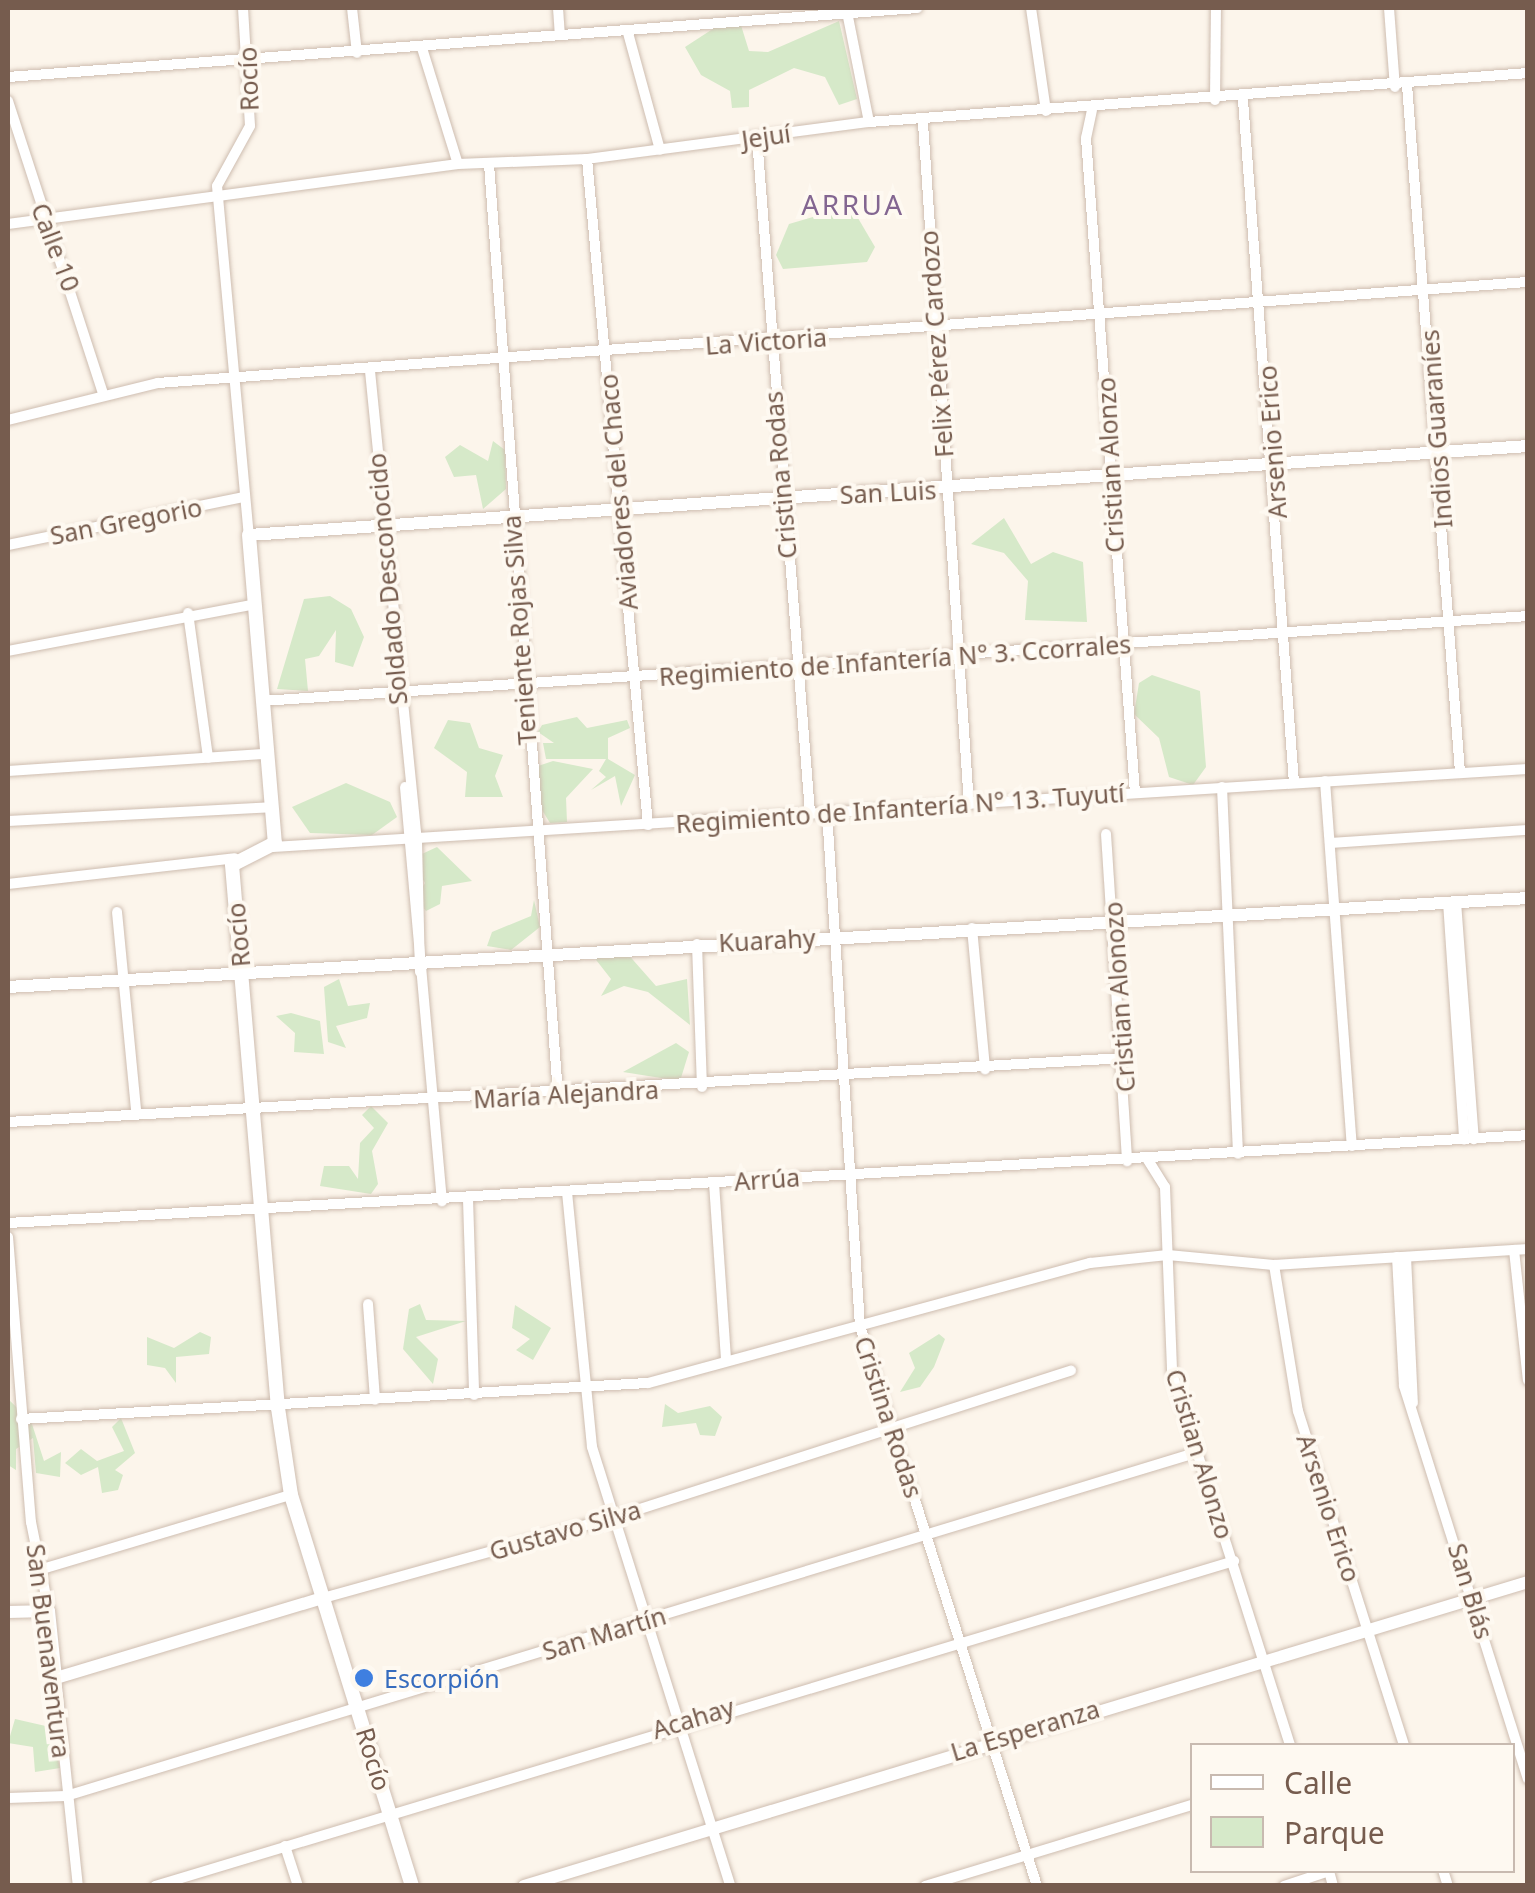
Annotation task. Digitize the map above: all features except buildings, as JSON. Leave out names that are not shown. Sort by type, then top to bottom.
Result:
[{"type":"main road","name":"Rocío","points":[[249,535],[251,605],[273,847]]},
{"type":"main road","points":[[234,858],[273,847]]},
{"type":"main road","name":"Rocío","points":[[234,858],[258,1213],[291,1495],[412,1886]]},
{"type":"street","name":"Rocío","points":[[244,8],[250,126],[219,179],[224,200],[249,535]]},
{"type":"street","points":[[352,8],[357,53]]},
{"type":"street","points":[[558,8],[560,34]]},
{"type":"street","points":[[8,77],[249,63],[560,34],[628,33],[917,8]]},
{"type":"street","points":[[1031,8],[1046,111]]},
{"type":"street","points":[[1215,100],[1216,8]]},
{"type":"street","points":[[1389,8],[1395,87]]},
{"type":"street","points":[[847,12],[869,122]]},
{"type":"street","points":[[628,33],[660,150]]},
{"type":"street","points":[[422,48],[458,164]]},
{"type":"street","name":"Jejuí","points":[[8,224],[224,200],[458,164],[588,159],[869,122],[922,123],[1046,111],[1243,100],[1528,73]]},
{"type":"street","name":"Indios Guaraníes","points":[[1408,85],[1460,773]]},
{"type":"street","name":"Arsenio Erico","points":[[1243,100],[1275,464],[1282,633],[1294,783]]},
{"type":"street","name":"Calle 10","points":[[8,107],[103,394]]},
{"type":"street","name":"Cristian Alonzo","points":[[1069,110],[1086,138]]},
{"type":"street","name":"Cristian Alonzo","points":[[1092,110],[1086,138],[1102,316],[1120,644],[1135,792]]},
{"type":"street","name":"Felix Pérez Cardozo","points":[[922,123],[969,804]]},
{"type":"street","name":"Cristina Rodas","points":[[757,138],[769,340],[810,813]]},
{"type":"street","name":"Aviadores del Chaco","points":[[588,159],[648,825]]},
{"type":"street","name":"Teniente Rojas Silva","points":[[489,164],[522,686],[558,1096]]},
{"type":"street","name":"La Victoria","points":[[8,420],[103,394],[235,380],[502,363],[1528,282]]},
{"type":"street","name":"Soldado Desconocido","points":[[370,371],[405,786],[404,842],[421,963]]},
{"type":"street","name":"San Luis","points":[[249,535],[1528,446]]},
{"type":"street","name":"San Gregorio","points":[[8,545],[244,497]]},
{"type":"street","points":[[8,650],[188,613],[251,605]]},
{"type":"street","points":[[188,613],[208,758]]},
{"type":"street","name":"Regimiento de Infantería N° 3. Ccorrales","points":[[262,701],[1528,616]]},
{"type":"street","points":[[8,772],[266,754]]},
{"type":"street","name":"Regimiento de Infantería N° 13. Tuyutí","points":[[273,847],[536,835],[810,813],[1528,769]]},
{"type":"street","points":[[1325,781],[1352,1146]]},
{"type":"street","name":"Soldado Desconocido","points":[[405,786],[417,841],[421,963],[442,1200]]},
{"type":"street","points":[[1222,787],[1238,1154]]},
{"type":"street","points":[[8,821],[271,807]]},
{"type":"street","name":"Cristina Rodas","points":[[827,812],[854,1173],[860,1326],[1037,1886]]},
{"type":"street","points":[[1330,843],[1528,830]]},
{"type":"street","name":"Cristian Alonozo","points":[[1106,834],[1124,1058],[1127,1161]]},
{"type":"street","points":[[8,884],[234,858]]},
{"type":"street","name":"Kuarahy","points":[[8,987],[120,975],[421,963],[545,952],[1528,898]]},
{"type":"street","points":[[1452,902],[1469,1139]]},
{"type":"street","points":[[117,912],[120,975],[136,1111]]},
{"type":"street","points":[[972,928],[986,1069]]},
{"type":"street","points":[[697,944],[702,1087]]},
{"type":"street","name":"María Alejandra","points":[[8,1122],[136,1111],[250,1112],[558,1096],[1124,1058]]},
{"type":"street","name":"Arrúa","points":[[8,1224],[258,1213],[854,1173],[1148,1160],[1528,1135]]},
{"type":"street","name":"Cristian Alonzo","points":[[1148,1160],[1165,1187],[1171,1256],[1172,1373],[1289,1743]]},
{"type":"street","points":[[714,1183],[726,1359]]},
{"type":"street","points":[[567,1192],[580,1388],[615,1517],[683,1721],[730,1886]]},
{"type":"street","points":[[468,1199],[474,1394]]},
{"type":"street","name":"San Buenaventura","points":[[8,1236],[11,1335],[49,1611],[78,1886]]},
{"type":"street","points":[[21,1420],[278,1408],[648,1382],[860,1326],[1016,1276],[1171,1256],[1274,1265],[1528,1249]]},
{"type":"street","points":[[1514,1250],[1528,1380]]},
{"type":"street","name":"San Blás","points":[[1401,1257],[1413,1404],[1528,1779]]},
{"type":"street","name":"Arsenio Erico","points":[[1274,1265],[1298,1411],[1403,1743]]},
{"type":"street","points":[[368,1304],[375,1400]]},
{"type":"street","name":"Gustavo Silva","points":[[56,1678],[615,1517],[1071,1371]]},
{"type":"street","name":"San Martín","points":[[8,1798],[66,1796],[1198,1452]]},
{"type":"street","points":[[42,1569],[291,1495]]},
{"type":"street","name":"Acahay","points":[[156,1886],[184,1881],[390,1810],[683,1721],[1234,1561]]},
{"type":"street","name":"La Esperanza","points":[[524,1886],[992,1740],[1528,1582]]},
{"type":"street","points":[[8,1612],[49,1611]]},
{"type":"street","points":[[925,1886],[1190,1806]]},
{"type":"street","points":[[285,1846],[298,1886]]},
{"type":"street","points":[[1284,1886],[1321,1873]]},
{"type":"green space","points":[[725,21],[740,22],[749,51],[768,52],[839,21],[857,99],[839,105],[825,77],[794,68],[749,90],[749,107],[732,108],[730,91],[701,75],[685,47]]},
{"type":"green space","points":[[830,212],[855,213],[875,247],[867,262],[783,269],[776,255],[789,224]]},
{"type":"green space","points":[[493,441],[505,450],[506,489],[483,509],[476,475],[454,477],[445,457],[460,445],[488,461]]},
{"type":"green space","points":[[1004,518],[1031,564],[1053,552],[1083,562],[1087,622],[1025,620],[1028,581],[1004,553],[971,544]]},
{"type":"green space","points":[[330,596],[351,609],[364,637],[353,667],[335,662],[336,630],[319,656],[305,659],[308,691],[277,689],[304,599]]},
{"type":"green space","points":[[1152,675],[1200,691],[1206,767],[1193,785],[1169,777],[1159,738],[1134,714],[1139,683]]},
{"type":"green space","points":[[577,717],[587,728],[627,720],[630,728],[608,738],[608,759],[635,775],[621,806],[615,776],[591,790],[606,777],[599,771],[606,759],[546,759],[543,743],[554,743],[538,732],[542,725]]},
{"type":"green space","points":[[448,720],[470,723],[479,748],[503,755],[495,776],[503,797],[465,797],[467,772],[434,748]]},
{"type":"green space","points":[[553,761],[593,769],[566,798],[567,822],[550,823],[542,810],[538,766]]},
{"type":"green space","points":[[346,783],[390,802],[397,817],[372,835],[310,833],[292,807]]},
{"type":"green space","points":[[437,847],[472,881],[442,886],[440,904],[426,911],[416,898],[425,883],[411,859]]},
{"type":"green space","points":[[534,900],[540,927],[511,950],[487,946],[492,932],[531,916]]},
{"type":"green space","points":[[626,952],[656,986],[687,979],[690,1025],[648,992],[624,986],[601,996],[611,979],[593,956]]},
{"type":"green space","points":[[339,979],[348,1006],[370,1003],[367,1018],[336,1026],[346,1048],[328,1042],[324,987]]},
{"type":"green space","points":[[291,1013],[320,1021],[324,1054],[294,1052],[295,1033],[276,1016]]},
{"type":"green space","points":[[676,1043],[689,1052],[680,1081],[623,1072]]},
{"type":"green space","points":[[371,1106],[388,1123],[372,1151],[378,1184],[371,1194],[320,1186],[324,1166],[349,1166],[358,1179],[360,1143],[374,1128],[362,1115]]},
{"type":"green space","points":[[420,1304],[426,1320],[466,1321],[416,1337],[438,1359],[433,1384],[403,1349],[409,1309]]},
{"type":"green space","points":[[515,1305],[551,1328],[533,1360],[516,1350],[530,1339],[512,1328]]},
{"type":"green space","points":[[200,1332],[211,1337],[209,1354],[176,1357],[176,1383],[165,1368],[147,1365],[147,1337],[174,1348]]},
{"type":"green space","points":[[939,1334],[945,1339],[934,1367],[920,1387],[900,1392],[915,1368],[909,1353]]},
{"type":"green space","points":[[8,1399],[31,1421],[44,1461],[61,1452],[60,1477],[36,1473],[33,1438],[16,1449],[16,1470],[8,1465]]},
{"type":"green space","points":[[665,1404],[678,1413],[710,1406],[722,1417],[715,1436],[700,1435],[696,1423],[662,1427]]},
{"type":"green space","points":[[121,1418],[135,1453],[115,1470],[123,1475],[118,1490],[102,1493],[98,1467],[81,1475],[65,1463],[81,1449],[97,1461],[124,1451],[112,1427]]},
{"type":"green space","points":[[15,1719],[50,1727],[60,1768],[35,1772],[33,1747],[8,1743]]},
{"type":"place","name":"Escorpión","points":[[364,1678]]},
{"type":"district","name":"ARRUA","points":[[853,204]]}]
